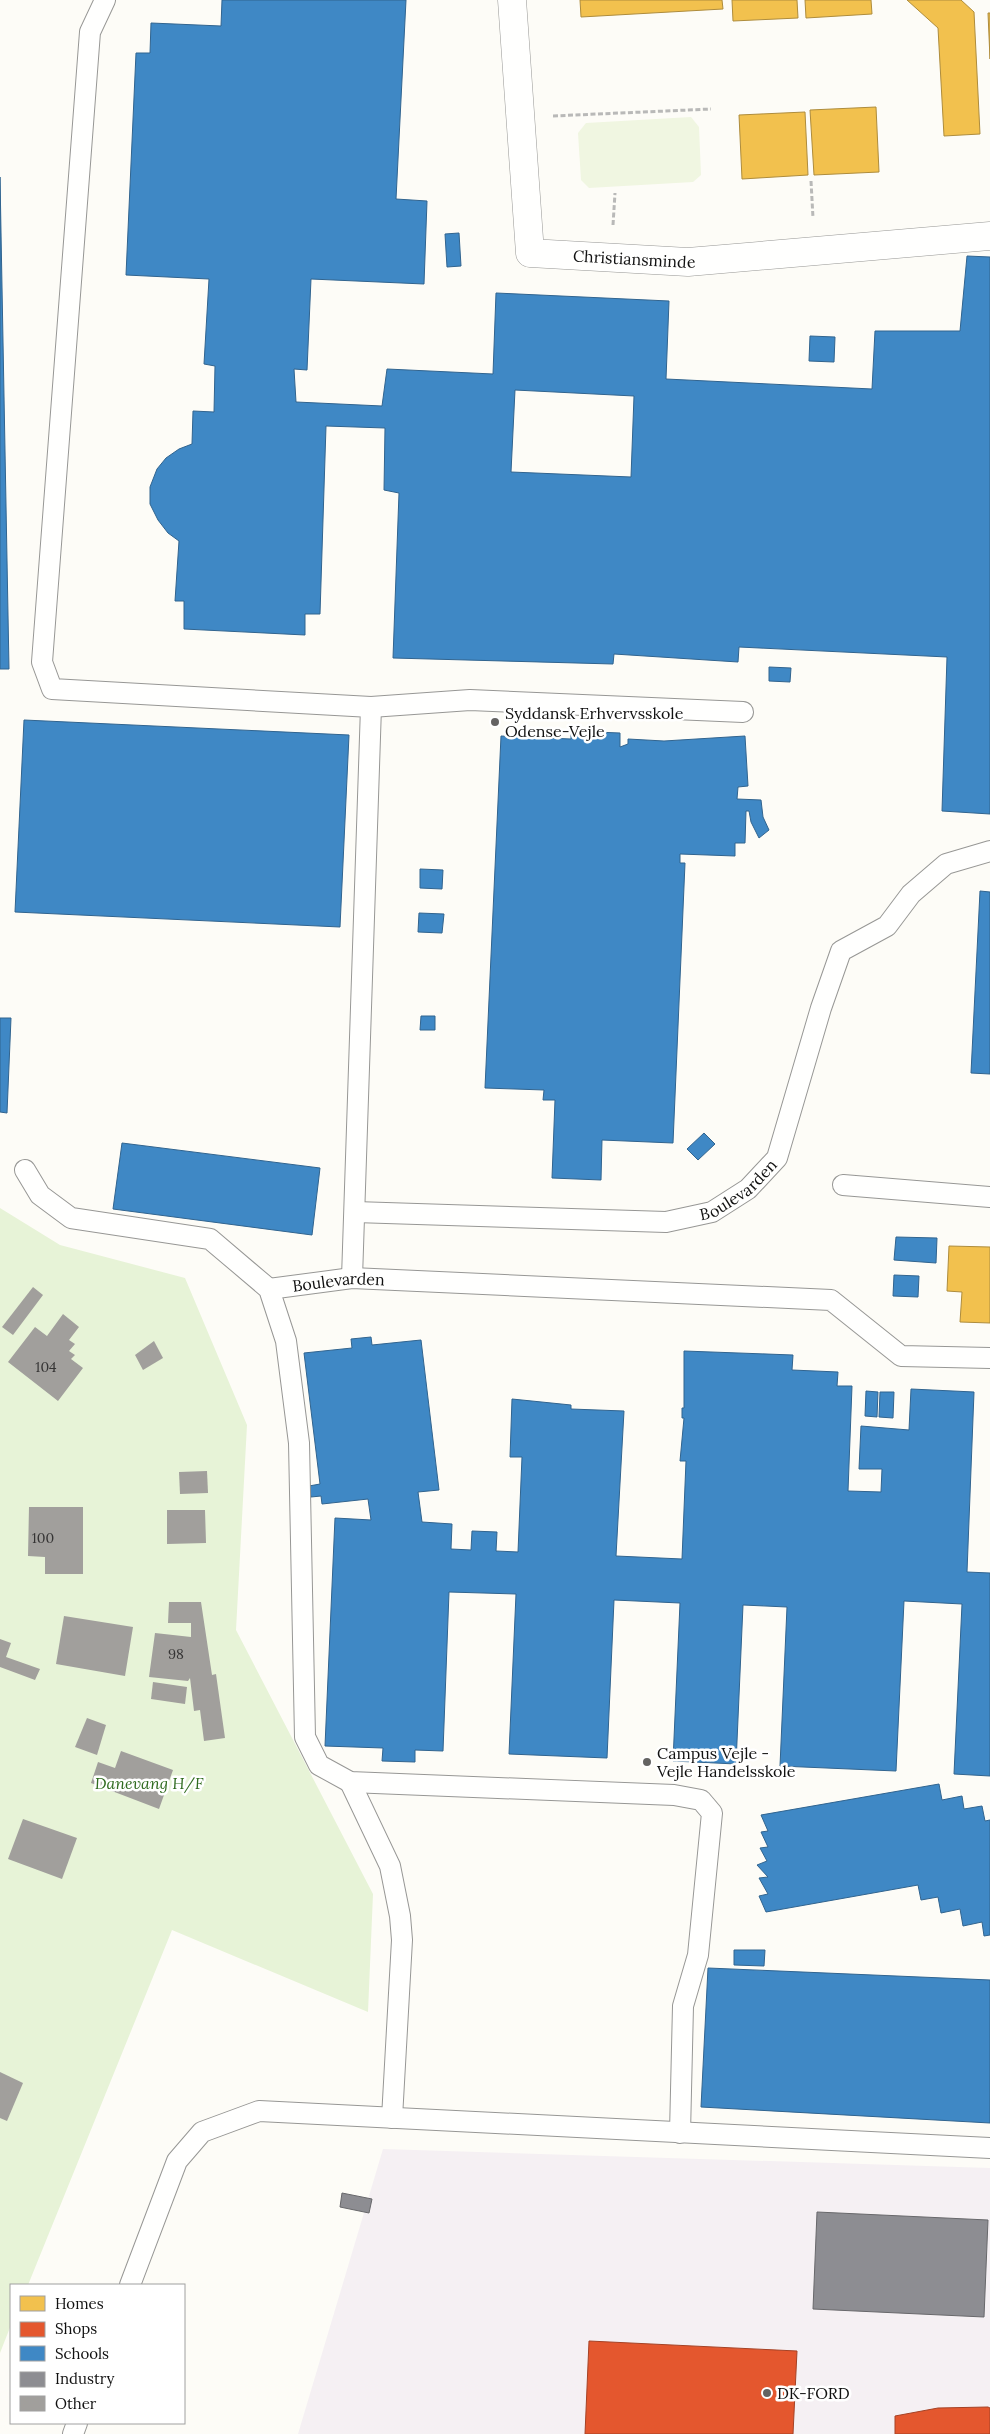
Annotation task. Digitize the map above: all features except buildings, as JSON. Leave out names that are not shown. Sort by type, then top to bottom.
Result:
[{"type":"street","name":"Christiansminde","points":[[512,0],[530,253],[688,262],[990,236]]},
{"type":"lane","points":[[105,0],[90,32],[42,662],[52,689],[371,707],[470,700],[743,712]]},
{"type":"lane","points":[[352,1278],[371,707]]},
{"type":"lane","name":"Boulevarden","points":[[355,1212],[666,1222],[712,1212],[748,1189],[776,1158],[821,1008],[841,951],[887,926],[911,894],[946,864],[990,851]]},
{"type":"lane","points":[[25,1170],[40,1195],[71,1218],[210,1239],[269,1289],[286,1342],[299,1443],[305,1737],[319,1765],[350,1782],[674,1795],[701,1800],[712,1813],[698,1955],[683,2006],[680,2132]]},
{"type":"lane","points":[[843,1185],[990,1197]]},
{"type":"lane","name":"Boulevarden","points":[[269,1289],[352,1278],[831,1300],[901,1356],[990,1358]]},
{"type":"lane","points":[[350,1782],[390,1866],[400,1916],[402,1940],[392,2118]]},
{"type":"lane","points":[[130,2284],[178,2161],[202,2132],[258,2111],[990,2148]]},
{"type":"path","points":[[520,118],[711,109]]},
{"type":"shaded area","points":[[383,2149],[990,2168],[990,2434],[298,2434]]},
{"type":"green space","points":[[691,117],[699,127],[701,175],[693,182],[589,188],[581,180],[578,133],[586,123]]},
{"type":"green space","name":"Danevang H/F","points":[[0,1208],[60,1245],[185,1278],[247,1425],[236,1630],[373,1894],[368,2012],[172,1930],[28,2284],[10,2284],[10,2328],[0,2353]]},
{"type":"place","name":"Syddansk Erhvervsskole Odense-Vejle","points":[[495,722]]},
{"type":"place","name":"Campus Vejle - Vejle Handelsskole","points":[[647,1762]]},
{"type":"place","name":"DK-FORD","points":[[767,2393]]}]
